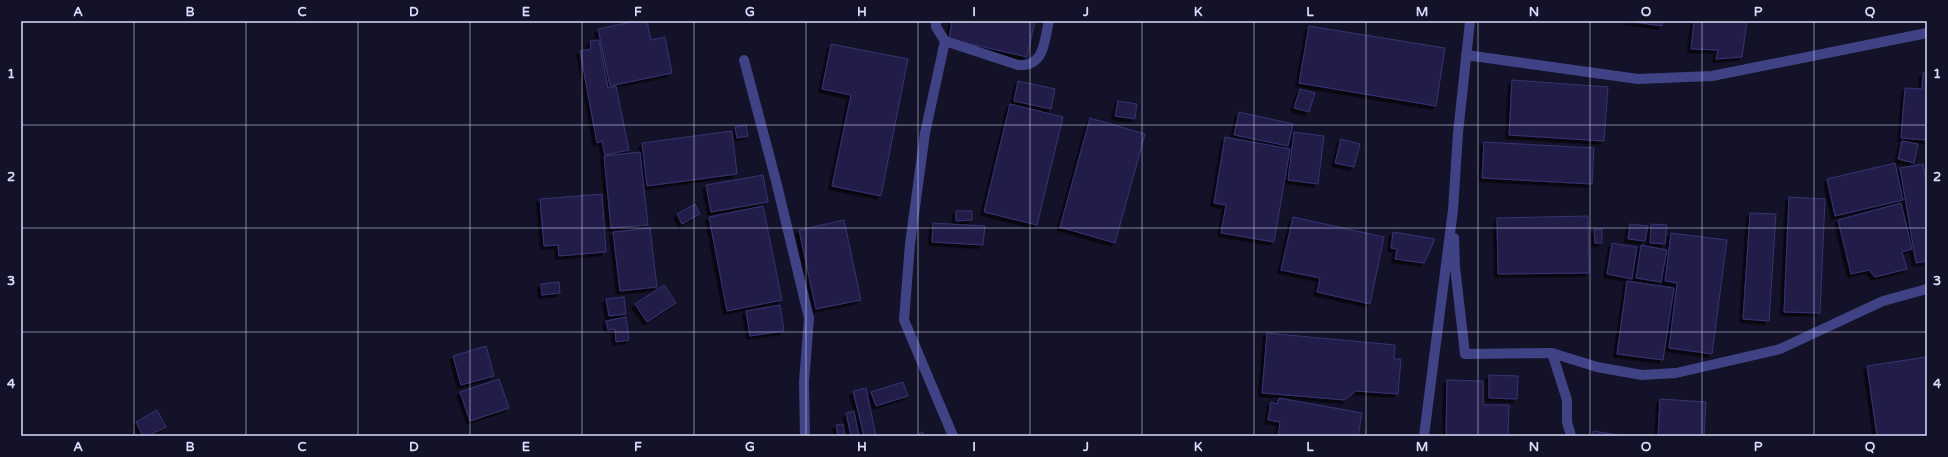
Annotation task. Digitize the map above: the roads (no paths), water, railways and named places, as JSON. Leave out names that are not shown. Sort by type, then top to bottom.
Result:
[{"type":"street","points":[[936,21],[936,27],[945,41],[1018,65],[1028,66],[1036,62],[1041,55],[1049,21]]},
{"type":"street","points":[[1424,436],[1453,210],[1458,133],[1470,21]]},
{"type":"street","points":[[1466,55],[1638,79],[1712,76],[1927,33]]},
{"type":"street","points":[[945,41],[925,133],[910,244],[904,320],[953,436]]},
{"type":"street","points":[[744,60],[776,181],[808,318],[804,382],[806,436]]},
{"type":"street","points":[[1453,210],[1455,267],[1465,354],[1552,353],[1597,367],[1642,375],[1676,373],[1780,349],[1882,301],[1927,289]]},
{"type":"street","points":[[1552,353],[1567,400],[1567,422],[1571,436]]}]
